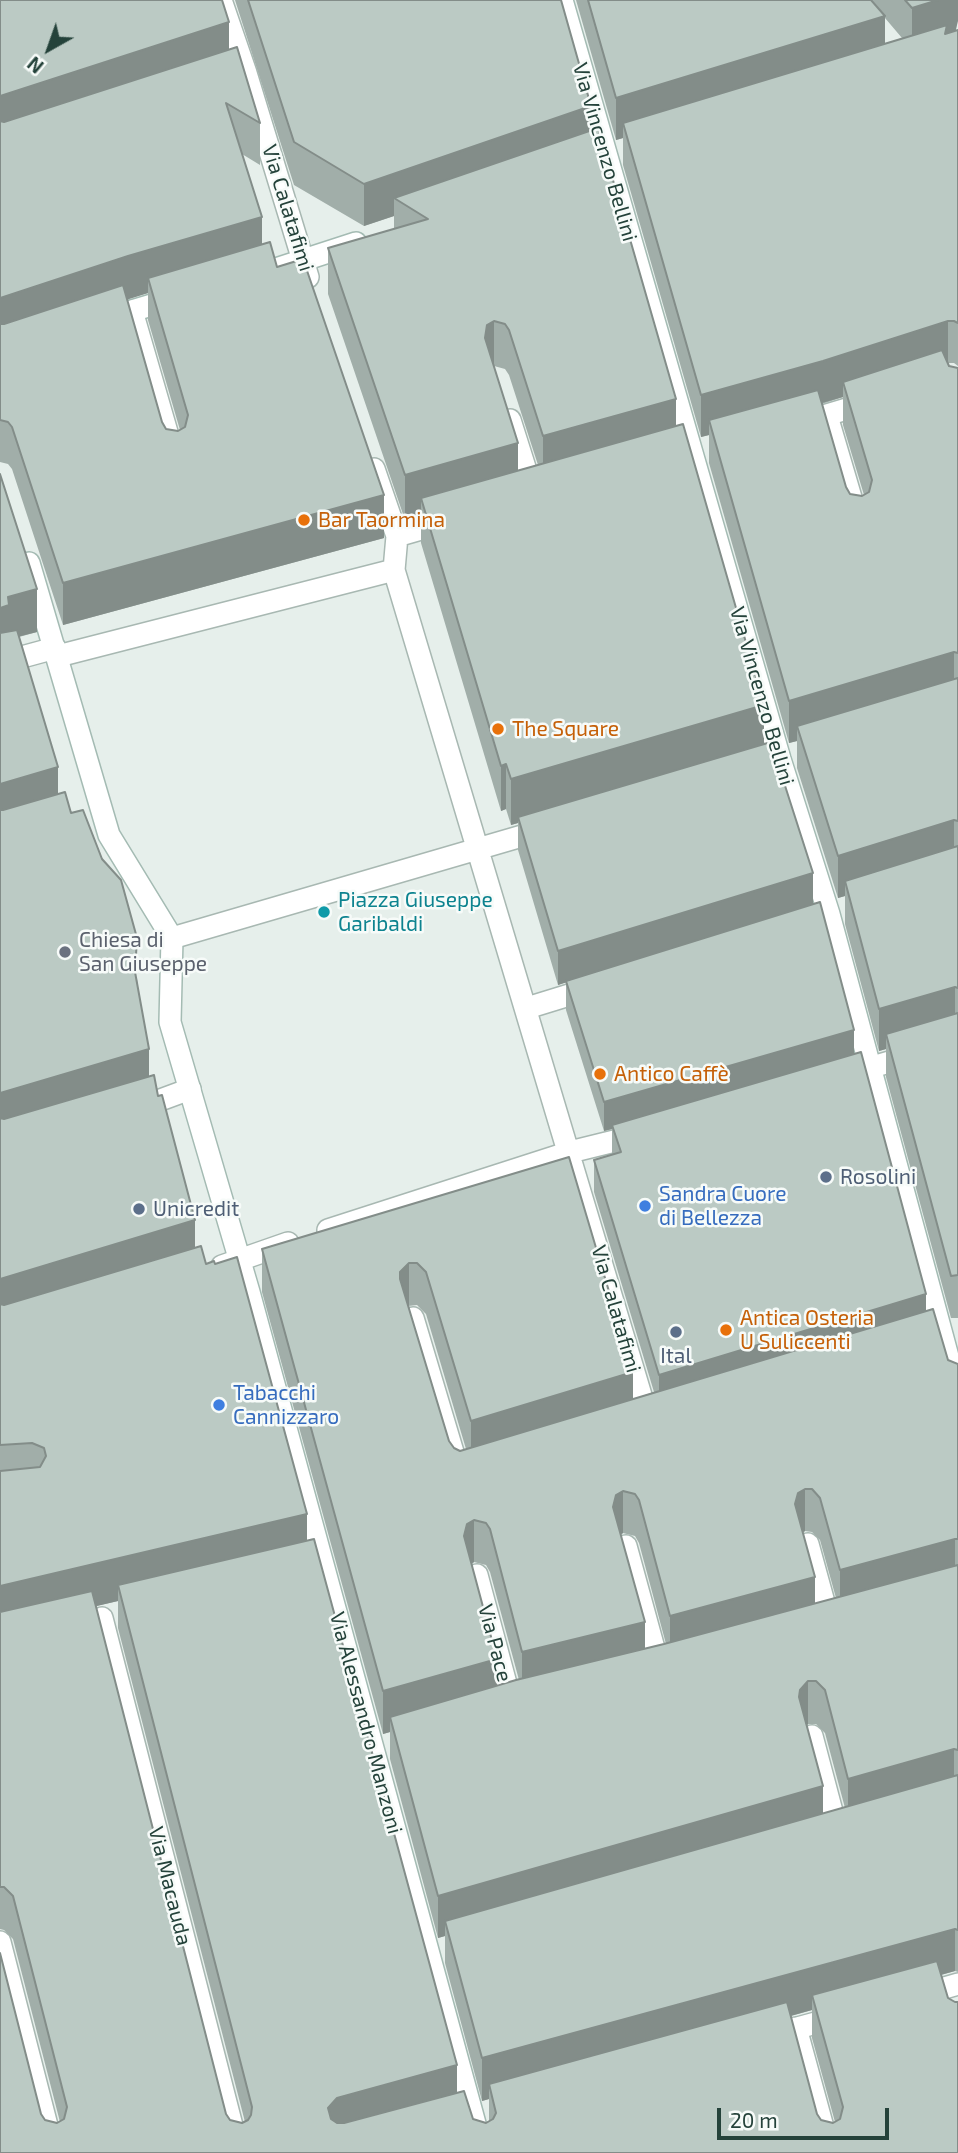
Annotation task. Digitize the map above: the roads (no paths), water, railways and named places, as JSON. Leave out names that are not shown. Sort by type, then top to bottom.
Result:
[{"type":"street","name":"Via Calatafimi","points":[[221,0],[317,301]]},
{"type":"street","name":"Via Vincenzo Bellini","points":[[562,0],[600,159],[685,455],[780,759],[822,916],[872,1067],[958,1394]]},
{"type":"street","points":[[220,81],[246,73]]},
{"type":"street","points":[[600,159],[633,149]]},
{"type":"street","points":[[250,276],[369,239]]},
{"type":"street","points":[[92,324],[198,292]]},
{"type":"street","points":[[132,311],[175,461]]},
{"type":"street","points":[[778,429],[889,396]]},
{"type":"street","points":[[505,405],[541,496],[510,505]]},
{"type":"street","points":[[827,416],[859,526]]},
{"type":"street","points":[[0,663],[54,644],[394,570],[397,536],[366,444]]},
{"type":"street","points":[[685,455],[716,446]]},
{"type":"street","points":[[397,536],[472,515]]},
{"type":"street","points":[[21,538],[109,835],[172,938],[562,824]]},
{"type":"street","name":"Via Calatafimi","points":[[394,570],[570,1152],[657,1422],[625,1431]]},
{"type":"street","points":[[754,766],[805,751]]},
{"type":"street","points":[[77,816],[102,808]]},
{"type":"street","points":[[822,916],[855,906]]},
{"type":"street","name":"Via Alessandro Manzoni","points":[[172,938],[170,1022],[249,1292],[374,1750],[437,1953],[480,2115],[484,2153]]},
{"type":"street","points":[[527,1008],[615,981]]},
{"type":"street","points":[[832,1079],[958,1042]]},
{"type":"street","points":[[116,1115],[190,1089]]},
{"type":"street","points":[[202,1275],[239,1258],[570,1152],[660,1129]]},
{"type":"street","points":[[413,1318],[468,1478]]},
{"type":"street","points":[[808,1544],[824,1629],[856,1621]]},
{"type":"street","points":[[626,1546],[661,1674]]},
{"type":"street","points":[[297,1572],[323,1566]]},
{"type":"street","name":"Via Pace","points":[[477,1576],[520,1708],[488,1717]]},
{"type":"street","points":[[76,1624],[128,1612]]},
{"type":"street","name":"Via Macauda","points":[[102,1618],[239,2153]]},
{"type":"street","points":[[811,1736],[839,1838]]},
{"type":"street","points":[[374,1750],[399,1743]]},
{"type":"street","points":[[2,1956],[54,2153]]},
{"type":"street","points":[[896,2001],[952,1986],[952,2010]]},
{"type":"street","points":[[743,2043],[859,2011]]},
{"type":"street","points":[[796,2028],[830,2153]]},
{"type":"street","points":[[447,2124],[480,2115]]},
{"type":"place","name":"Bar Taormina","points":[[304,520]]},
{"type":"place","name":"The Square","points":[[498,729]]},
{"type":"place","name":"Piazza Giuseppe Garibaldi","points":[[324,912]]},
{"type":"place","name":"Chiesa di San Giuseppe","points":[[65,952]]},
{"type":"place","name":"Antico Caffè","points":[[600,1074]]},
{"type":"place","name":"Rosolini","points":[[826,1177]]},
{"type":"place","name":"Sandra Cuore di Bellezza","points":[[645,1206]]},
{"type":"place","name":"Unicredit","points":[[139,1209]]},
{"type":"place","name":"Antica Osteria U Suliccenti","points":[[726,1330]]},
{"type":"place","name":"Ital","points":[[676,1332]]},
{"type":"place","name":"Tabacchi Cannizzaro","points":[[219,1405]]}]
